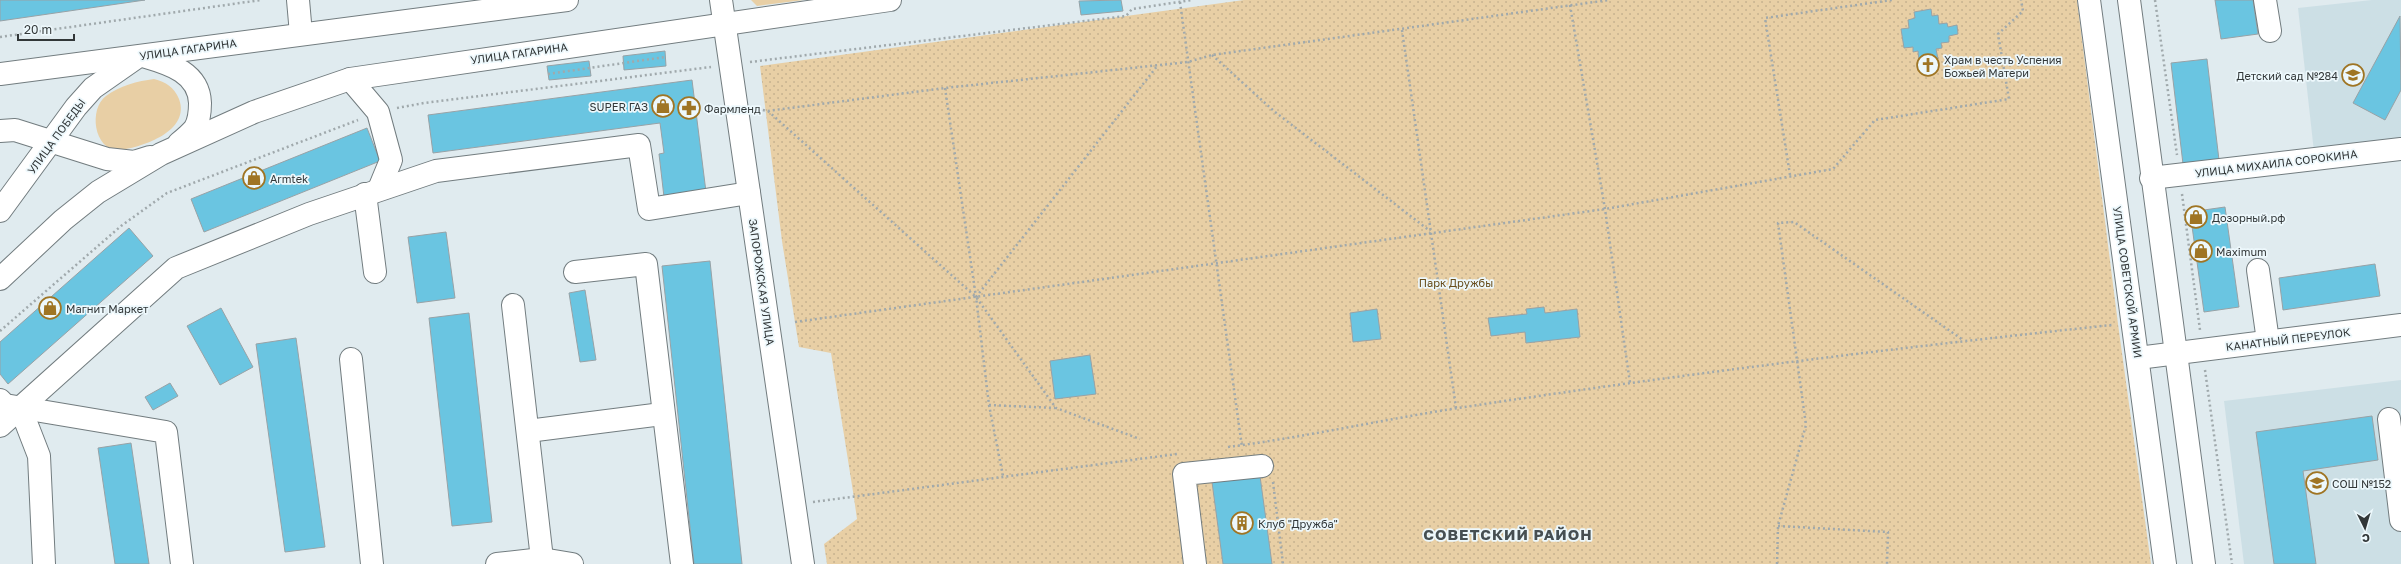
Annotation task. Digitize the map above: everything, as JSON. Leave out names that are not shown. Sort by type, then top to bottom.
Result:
[{"type":"main road","points":[[298,0],[301,34]]},
{"type":"main road","name":"УЛИЦА ГАГАРИНА","points":[[0,74],[567,0]]},
{"type":"main road","name":"ЗАПОРОЖСКАЯ УЛИЦА","points":[[721,0],[803,564]]},
{"type":"main road","name":"УЛИЦА ГАГАРИНА","points":[[168,150],[254,112],[350,80],[890,0]]},
{"type":"main road","name":"УЛИЦА СОВЕТСКОЙ АРМИИ","points":[[2089,0],[2165,564]]},
{"type":"main road","points":[[2128,0],[2204,564]]},
{"type":"main road","points":[[2265,0],[2270,31]]},
{"type":"main road","points":[[0,279],[63,220],[98,192],[168,150],[195,128],[200,111],[200,94],[191,78],[169,63],[140,56]]},
{"type":"main road","name":"УЛИЦА ПОБЕДЫ","points":[[0,211],[53,141],[76,107],[93,88],[140,56]]},
{"type":"main road","points":[[350,80],[378,112],[391,160],[372,191],[375,272]]},
{"type":"main road","points":[[0,131],[15,130],[107,159],[134,162],[168,150]]},
{"type":"main road","points":[[0,426],[10,404],[176,268],[309,214],[372,191],[436,171],[639,145],[649,208],[749,193]]},
{"type":"main road","name":"УЛИЦА МИХАИЛА СОРОКИНА","points":[[2151,178],[2401,148]]},
{"type":"main road","points":[[575,272],[646,264],[662,414],[682,564]]},
{"type":"main road","points":[[2258,270],[2268,341]]},
{"type":"main road","points":[[513,305],[542,559]]},
{"type":"main road","name":"КАНАТНЫЙ ПЕРЕУЛОК","points":[[2138,358],[2175,352],[2401,325]]},
{"type":"main road","points":[[351,359],[372,564]]},
{"type":"main road","points":[[10,404],[39,456],[44,564]]},
{"type":"main road","points":[[10,404],[166,432],[182,564]]},
{"type":"main road","points":[[528,431],[662,414]]},
{"type":"main road","points":[[2389,419],[2401,520]]},
{"type":"main road","points":[[1195,564],[1184,474],[1262,466]]},
{"type":"main road","points":[[497,564],[542,559],[572,564]]},
{"type":"path","points":[[0,37],[261,0]]},
{"type":"path","points":[[0,331],[121,226],[167,193],[378,112],[424,103],[1126,16],[1132,9],[1192,0]]},
{"type":"path","points":[[753,108],[767,111],[945,88],[1158,64],[1188,62],[1212,55],[1402,30],[1570,4],[1609,0]]},
{"type":"path","points":[[1790,176],[1765,18],[1892,0]]},
{"type":"path","points":[[795,322],[1215,264],[1431,232],[1605,209],[1833,169],[1875,120],[2008,99],[1998,34],[2023,11],[2021,0]]},
{"type":"path","points":[[2155,0],[2180,174],[2202,349],[2232,564]]},
{"type":"path","points":[[1180,2],[1241,446],[1273,476],[1283,564]]},
{"type":"path","points":[[1570,4],[1605,209],[1630,383]]},
{"type":"path","points":[[1402,30],[1456,408]]},
{"type":"path","points":[[1212,55],[1275,112],[1431,232]]},
{"type":"path","points":[[548,74],[665,57]]},
{"type":"path","points":[[976,297],[1158,64]]},
{"type":"path","points":[[945,88],[976,297],[989,405],[1003,476]]},
{"type":"path","points":[[767,111],[976,297],[1056,408]]},
{"type":"path","points":[[1777,564],[1778,526],[1806,425],[1778,223],[1794,222],[1964,340]]},
{"type":"path","points":[[1226,448],[1456,408],[1630,383],[1964,340],[2118,324]]},
{"type":"path","points":[[989,405],[1056,408],[1140,439]]},
{"type":"path","points":[[809,502],[1180,454]]},
{"type":"path","points":[[1778,526],[1888,532],[1887,564]]},
{"type":"shaded area","name":"Детский сад №284","points":[[2372,0],[2401,0],[2401,142],[2314,152],[2298,8]]},
{"type":"shaded area","name":"СОШ №152","points":[[2401,380],[2401,564],[2244,564],[2224,401]]},
{"type":"green space","points":[[751,0],[804,0],[757,6]]},
{"type":"green space","name":"Парк Дружбы","points":[[1244,0],[2077,0],[2118,324],[2151,564],[827,564],[824,544],[857,519],[831,353],[799,347],[782,241],[760,66]]},
{"type":"green space","points":[[154,79],[169,86],[175,91],[179,99],[181,110],[178,120],[172,128],[152,141],[120,150],[111,149],[104,144],[96,129],[97,110],[100,102],[111,92],[135,83]]},
{"type":"building","points":[[0,0],[145,0],[0,21]]},
{"type":"building","points":[[1121,0],[1123,11],[1081,15],[1079,1]]},
{"type":"building","points":[[2215,0],[2253,0],[2258,34],[2221,39]]},
{"type":"building","points":[[1931,9],[1932,16],[1938,15],[1939,24],[1947,23],[1948,27],[1957,25],[1958,34],[1949,36],[1949,42],[1941,43],[1942,48],[1936,49],[1938,59],[1919,61],[1918,51],[1913,52],[1913,47],[1904,48],[1901,29],[1909,28],[1908,20],[1915,18],[1914,12]]},
{"type":"building","points":[[2400,16],[2401,90],[2385,120],[2353,103]]},
{"type":"building","points":[[665,51],[666,66],[624,70],[623,56]]},
{"type":"building","points":[[2207,59],[2219,160],[2183,164],[2171,63]]},
{"type":"building","points":[[589,61],[591,76],[549,80],[547,66]]},
{"type":"building","points":[[692,80],[706,192],[664,197],[659,154],[664,153],[660,123],[433,153],[428,115]]},
{"type":"building","points":[[367,128],[380,161],[204,232],[191,199]]},
{"type":"building","points":[[2225,207],[2239,307],[2204,312],[2190,212]]},
{"type":"building","points":[[129,228],[153,256],[8,384],[0,374],[0,342]]},
{"type":"building","points":[[446,232],[455,298],[417,303],[408,237]]},
{"type":"building","points":[[710,261],[742,564],[694,564],[662,266]]},
{"type":"building","points":[[2375,264],[2380,296],[2283,310],[2279,278]]},
{"type":"building","points":[[585,290],[596,360],[580,362],[569,293]]},
{"type":"building","points":[[1544,307],[1545,313],[1577,309],[1580,337],[1526,343],[1525,332],[1491,336],[1488,318],[1527,314],[1526,309]]},
{"type":"building","points":[[221,308],[253,367],[220,385],[187,326]]},
{"type":"building","points":[[1377,309],[1381,339],[1353,342],[1350,313]]},
{"type":"building","points":[[469,313],[492,522],[452,526],[429,318]]},
{"type":"building","points":[[296,338],[325,547],[285,552],[256,344]]},
{"type":"building","points":[[1090,355],[1096,394],[1055,399],[1050,361]]},
{"type":"building","points":[[170,383],[178,396],[153,410],[145,397]]},
{"type":"building","points":[[2372,416],[2378,460],[2303,471],[2316,564],[2274,564],[2256,432]]},
{"type":"building","points":[[131,443],[149,564],[115,564],[98,448]]},
{"type":"building","name":"Клуб \"Дружба\"","points":[[1260,476],[1272,564],[1223,564],[1212,482]]},
{"type":"place","name":"Храм в честь Успения Божьей Матери","points":[[1928,65]]},
{"type":"place","name":"Детский сад №284","points":[[2353,75]]},
{"type":"place","name":"SUPER ГАЗ","points":[[663,106]]},
{"type":"place","name":"Фармленд","points":[[689,108]]},
{"type":"place","name":"Armtek","points":[[254,178]]},
{"type":"place","name":"Дозорный.рф","points":[[2196,217]]},
{"type":"place","name":"Maximum","points":[[2201,251]]},
{"type":"place","name":"Магнит Маркет","points":[[50,308]]},
{"type":"place","name":"СОШ №152","points":[[2317,483]]},
{"type":"place","name":"Клуб \"Дружба\"","points":[[1242,523]]},
{"type":"district","name":"СОВЕТСКИЙ РАЙОН","points":[[1508,534]]}]
